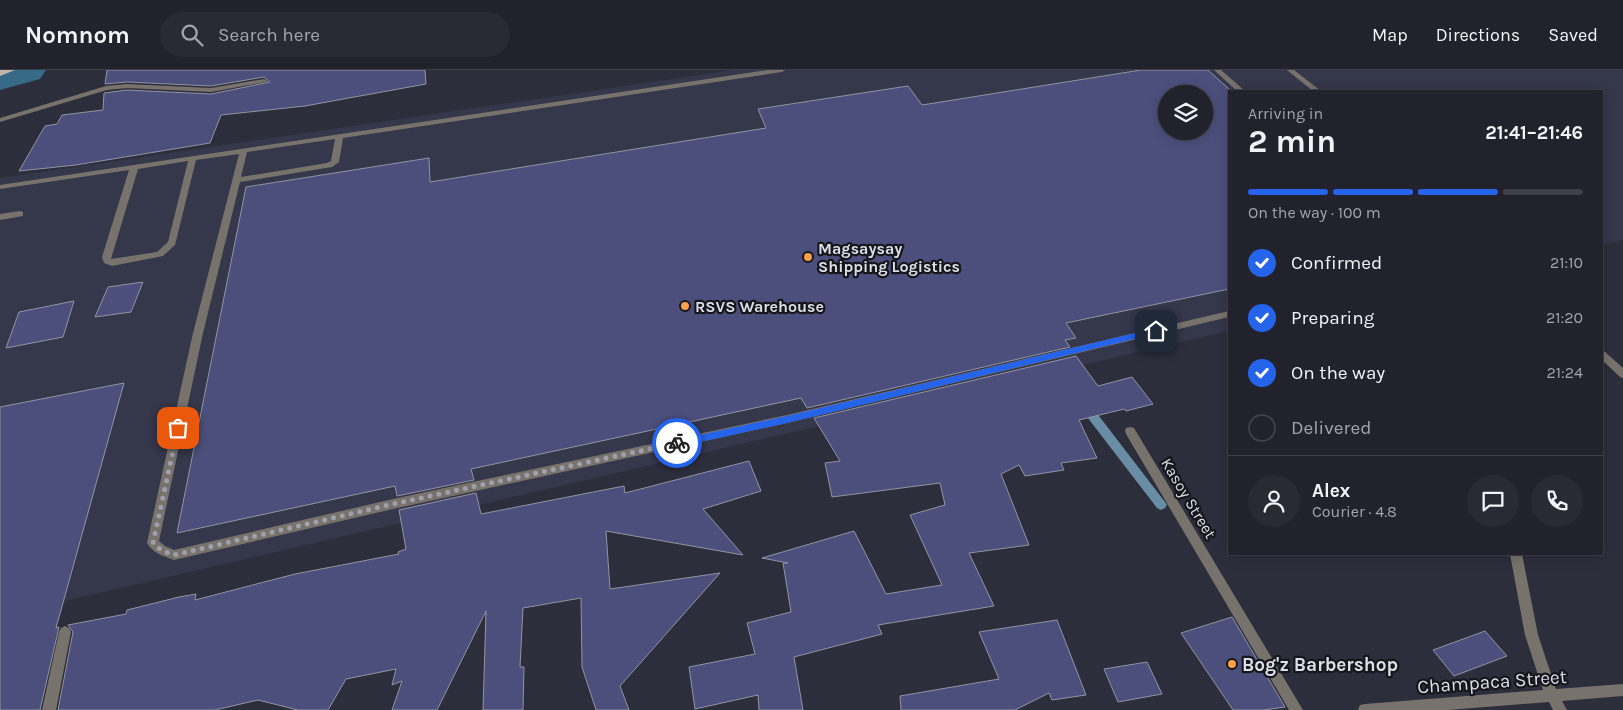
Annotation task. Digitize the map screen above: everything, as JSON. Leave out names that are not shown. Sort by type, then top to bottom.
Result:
[{"type":"main road","points":[[0,73],[11,70]]},
{"type":"street","points":[[0,188],[782,70]]},
{"type":"street","points":[[1217,70],[1240,90]]},
{"type":"street","points":[[1290,70],[1316,90]]},
{"type":"street","points":[[0,120],[106,88],[127,86],[211,90],[264,81]]},
{"type":"street","points":[[238,180],[335,162],[339,138]]},
{"type":"street","points":[[243,152],[238,180],[198,333],[153,543],[161,550],[174,555],[393,504],[787,420],[1228,314]]},
{"type":"street","points":[[134,168],[106,257],[112,263],[160,254],[172,243],[192,159]]},
{"type":"street","points":[[0,217],[20,214]]},
{"type":"street","points":[[1603,355],[1623,374]]},
{"type":"street","name":"Kasoy Street","points":[[1130,431],[1296,710]]},
{"type":"street","points":[[1516,555],[1534,637],[1550,696],[1560,710]]},
{"type":"street","points":[[49,710],[65,632]]},
{"type":"street","name":"Champaca Street","points":[[1365,710],[1623,690]]},
{"type":"shaded area","name":"RSVS Warehouse","points":[[733,70],[1623,70],[1623,240],[1603,245],[1603,90],[1228,90],[1228,331],[0,616],[0,178]]},
{"type":"building","points":[[107,70],[425,70],[426,84],[305,106],[221,115],[210,143],[76,165],[19,171],[45,126],[57,124],[62,115],[103,110],[104,93],[127,90],[211,94],[270,82],[264,77],[211,86],[127,82],[105,84]]},
{"type":"building","name":"RSVS Warehouse","points":[[1141,70],[1208,70],[1229,89],[1228,289],[1066,323],[1076,338],[1065,340],[1070,347],[807,408],[801,398],[471,469],[474,480],[397,496],[395,486],[177,533],[246,187],[429,158],[430,182],[766,128],[758,109],[908,86],[922,105]]},
{"type":"building","points":[[143,282],[131,312],[95,317],[108,287]]},
{"type":"building","points":[[74,301],[63,337],[6,348],[19,312]]},
{"type":"building","points":[[1076,356],[1098,386],[1132,377],[1153,404],[1079,420],[1097,458],[1061,463],[1064,470],[1025,476],[1019,465],[1001,474],[1029,545],[969,553],[994,606],[878,625],[882,634],[794,657],[803,710],[759,710],[758,695],[695,709],[689,667],[755,654],[747,623],[791,612],[783,563],[788,563],[762,558],[854,531],[886,594],[942,585],[910,515],[945,505],[940,483],[832,497],[825,463],[840,461],[814,418]]},
{"type":"building","points":[[124,383],[56,628],[59,627],[40,710],[0,710],[0,407]]},
{"type":"building","points":[[749,461],[761,491],[703,509],[743,555],[606,531],[610,589],[720,573],[620,686],[629,710],[596,710],[582,667],[581,598],[523,608],[520,667],[524,667],[523,710],[483,710],[486,611],[437,710],[392,710],[402,681],[392,685],[396,669],[346,679],[328,710],[298,710],[258,700],[215,710],[58,710],[73,632],[68,625],[126,614],[127,610],[179,597],[196,594],[195,600],[295,574],[399,554],[398,552],[406,549],[399,510],[476,493],[481,514],[624,486],[625,493]]},
{"type":"building","name":"Bog'z Barbershop","points":[[1232,617],[1285,707],[1264,710],[1233,710],[1181,633]]},
{"type":"building","points":[[1057,620],[1086,695],[1052,700],[1049,693],[1015,710],[901,710],[900,696],[999,679],[979,632]]},
{"type":"building","points":[[1485,631],[1507,656],[1454,676],[1433,650]]},
{"type":"building","points":[[1147,662],[1162,694],[1118,702],[1104,669]]},
{"type":"waterway","points":[[0,78],[26,70]]},
{"type":"waterway","points":[[1085,406],[1161,505]]},
{"type":"way so far","points":[[178,428],[153,543],[161,550],[174,555],[393,504],[677,443]]},
{"type":"place","name":"Magsaysay Shipping Logistics","points":[[808,257]]},
{"type":"place","name":"RSVS Warehouse","points":[[685,306]]},
{"type":"place","name":"Bog'z Barbershop","points":[[1232,664]]},
{"type":"route","points":[[677,443],[787,420],[1156,331]]}]
